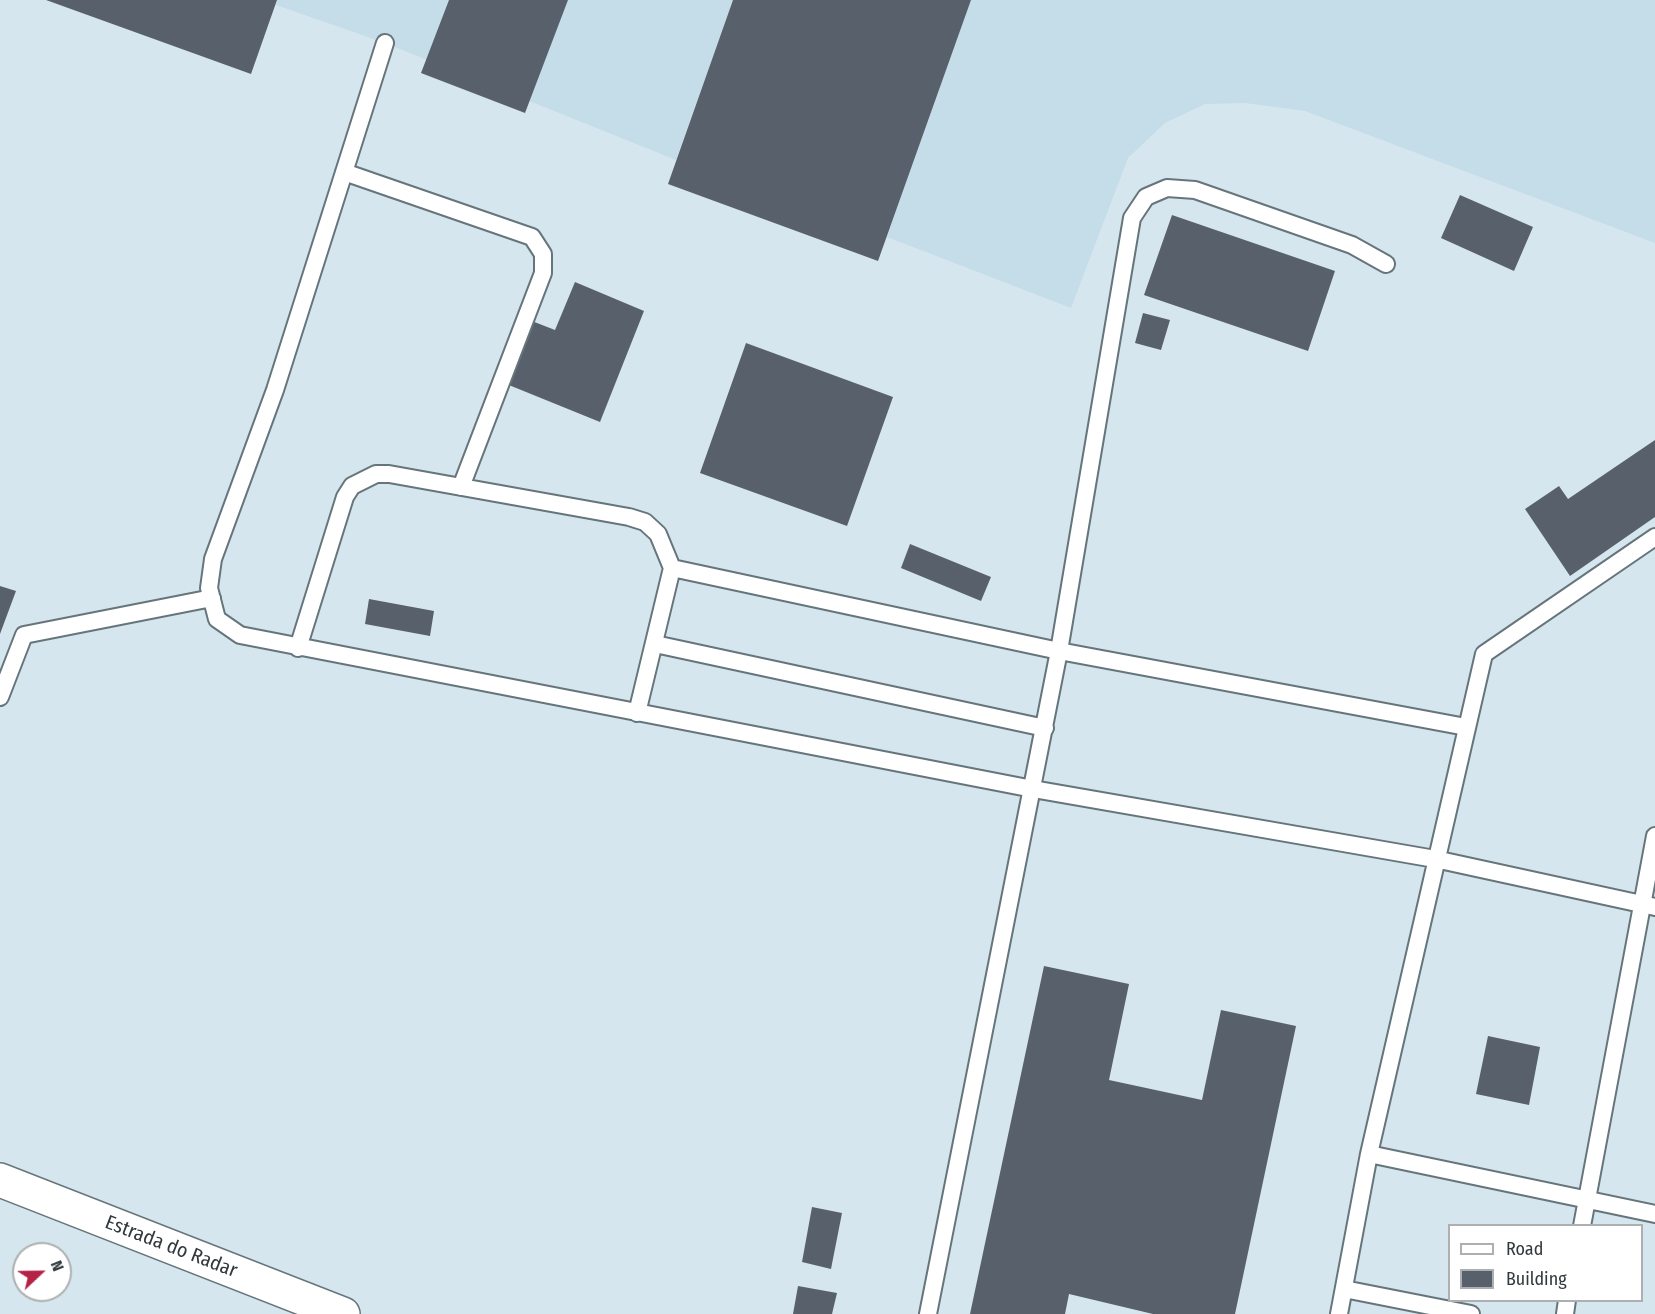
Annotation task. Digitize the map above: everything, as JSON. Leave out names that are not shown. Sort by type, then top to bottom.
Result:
[{"type":"street","name":"Estrada do Radar","points":[[0,1180],[343,1314]]},
{"type":"lane","points":[[385,43],[275,390],[213,559],[209,588],[217,619],[240,635],[1033,789],[1435,859],[1648,906]]},
{"type":"lane","points":[[344,172],[532,237],[543,254],[543,273],[461,487]]},
{"type":"lane","points":[[928,1314],[1045,728],[1132,218],[1146,197],[1167,188],[1195,190],[1353,245],[1386,264]]},
{"type":"lane","points":[[298,648],[345,497],[352,486],[376,474],[389,474],[629,517],[645,522],[658,534],[672,568],[637,713]]},
{"type":"lane","points":[[1339,1314],[1369,1154],[1435,859],[1484,654],[1655,537]]},
{"type":"lane","points":[[672,568],[1059,651],[1466,727]]},
{"type":"lane","points":[[0,697],[24,635],[212,598]]},
{"type":"lane","points":[[655,644],[1045,728]]},
{"type":"lane","points":[[1582,1224],[1648,906],[1655,836]]},
{"type":"lane","points":[[1369,1154],[1655,1214]]},
{"type":"lane","points":[[1344,1289],[1471,1314]]},
{"type":"shaded area","points":[[277,0],[733,0],[676,160],[385,43],[276,5]]},
{"type":"shaded area","points":[[971,0],[1655,0],[1655,243],[1305,111],[1245,103],[1205,104],[1165,123],[1128,158],[1071,308],[887,237]]},
{"type":"building","points":[[46,0],[277,0],[251,74]]},
{"type":"building","points":[[449,0],[568,0],[525,113],[421,73]]},
{"type":"building","points":[[733,0],[971,0],[878,261],[668,184]]},
{"type":"building","points":[[1460,195],[1533,227],[1514,271],[1441,238]]},
{"type":"building","points":[[1172,215],[1335,271],[1308,351],[1144,295]]},
{"type":"building","points":[[575,282],[644,311],[600,422],[494,379],[519,316],[555,330]]},
{"type":"building","points":[[1143,313],[1170,320],[1161,350],[1135,343]]},
{"type":"building","points":[[746,343],[893,397],[847,526],[700,473]]},
{"type":"building","points":[[1655,440],[1655,517],[1570,576],[1525,509],[1559,486],[1568,499]]},
{"type":"building","points":[[910,544],[991,577],[981,601],[901,568]]},
{"type":"building","points":[[0,586],[16,591],[0,634]]},
{"type":"building","points":[[369,599],[434,611],[430,636],[365,624]]},
{"type":"building","points":[[1044,966],[1129,984],[1109,1080],[1202,1100],[1221,1010],[1296,1026],[1235,1314],[1153,1314],[1069,1294],[1065,1314],[970,1314]]},
{"type":"building","points":[[1488,1036],[1540,1047],[1529,1105],[1476,1094]]},
{"type":"building","points":[[812,1207],[842,1213],[831,1269],[802,1262]]},
{"type":"building","points":[[798,1286],[837,1293],[832,1314],[793,1314]]}]
